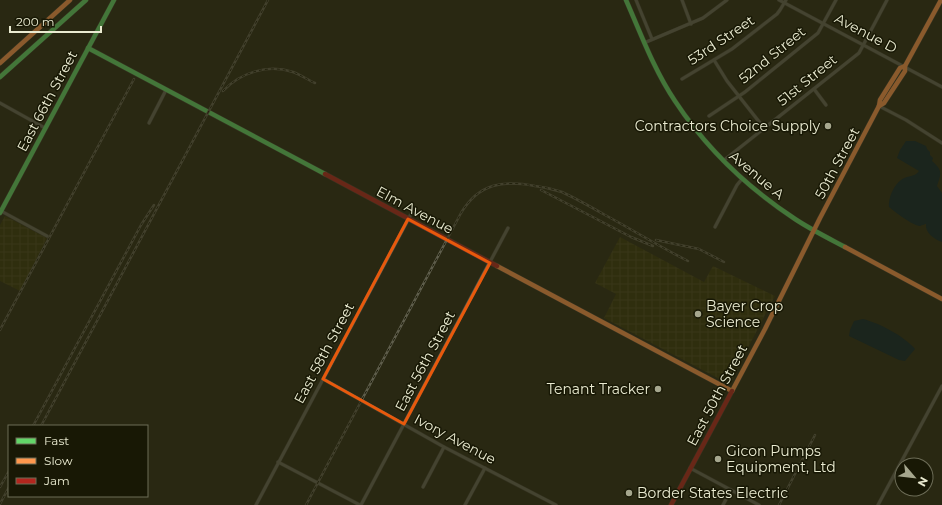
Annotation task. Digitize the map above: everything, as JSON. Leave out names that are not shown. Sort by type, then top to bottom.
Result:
[{"type":"main road","points":[[0,77],[86,0]]},
{"type":"main road","name":"East 66th Street","points":[[1,212],[114,0]]},
{"type":"main road","name":"Avenue A","points":[[626,0],[659,74],[678,106],[696,131],[723,161],[742,179],[783,211],[814,230],[942,299]]},
{"type":"main road","name":"50th Street","points":[[814,230],[879,106],[880,100],[900,68],[905,66],[941,0]]},
{"type":"main road","points":[[0,63],[68,1]]},
{"type":"main road","points":[[44,24],[50,32]]},
{"type":"main road","name":"Elm Avenue","points":[[88,48],[732,391]]},
{"type":"main road","name":"East 50th Street","points":[[671,505],[776,308],[814,230]]},
{"type":"street","points":[[636,0],[652,39]]},
{"type":"street","points":[[682,0],[691,24]]},
{"type":"street","points":[[644,42],[691,24],[710,14],[727,0]]},
{"type":"street","name":"Avenue D","points":[[779,0],[785,1],[824,24],[942,87]]},
{"type":"street","name":"52nd Street","points":[[710,116],[739,96],[818,33],[836,0]]},
{"type":"street","name":"51st Street","points":[[723,161],[859,53],[887,0]]},
{"type":"street","name":"53rd Street","points":[[682,79],[737,45],[780,10],[785,1]]},
{"type":"street","points":[[714,60],[727,81],[764,128]]},
{"type":"street","points":[[814,89],[826,105]]},
{"type":"street","points":[[149,123],[166,90]]},
{"type":"street","points":[[0,103],[45,128]]},
{"type":"street","points":[[879,106],[915,125],[929,136],[942,143]]},
{"type":"street","points":[[715,227],[737,185],[742,179]]},
{"type":"street","points":[[1,212],[47,236]]},
{"type":"street","name":"East 58th Street","points":[[256,505],[412,212]]},
{"type":"street","name":"East 56th Street","points":[[360,505],[508,228]]},
{"type":"street","name":"Ivory Avenue","points":[[323,378],[444,447],[556,505]]},
{"type":"street","points":[[878,505],[942,386]]},
{"type":"street","points":[[423,487],[444,447]]},
{"type":"street","points":[[278,462],[360,505]]},
{"type":"street","points":[[465,505],[485,468]]},
{"type":"street","points":[[690,468],[759,505]]},
{"type":"street","points":[[723,505],[731,490]]},
{"type":"highlighted area","points":[[408,219],[490,263],[404,424],[323,379]]},
{"type":"shaded area","points":[[5,216],[47,238],[20,291],[0,281],[0,225]]},
{"type":"shaded area","points":[[620,237],[704,282],[713,266],[775,296],[729,384],[604,318],[616,294],[595,283]]},
{"type":"water","points":[[906,141],[915,141],[926,146],[933,158],[932,161],[939,169],[940,177],[937,186],[942,193],[942,242],[929,233],[926,224],[920,226],[913,224],[889,207],[891,196],[898,182],[903,178],[915,175],[919,171],[897,158]]},
{"type":"water","points":[[863,319],[891,331],[904,339],[915,349],[905,361],[899,360],[849,336],[854,321]]},
{"type":"railway","points":[[42,425],[268,0]]},
{"type":"railway","points":[[223,91],[238,79],[255,71],[265,69],[293,72],[315,83]]},
{"type":"railway","points":[[0,330],[134,79]]},
{"type":"railway","points":[[306,505],[461,213],[476,195],[493,186],[512,183],[542,187],[562,192],[688,261]]},
{"type":"railway","points":[[541,190],[631,237],[653,246]]},
{"type":"railway","points":[[34,425],[141,225],[154,205]]},
{"type":"railway","points":[[656,240],[699,249],[724,262]]},
{"type":"railway","points":[[779,505],[815,435]]},
{"type":"railway","points":[[0,487],[8,473]]},
{"type":"railway","points":[[0,504],[8,489]]},
{"type":"traffic: fast","points":[[0,77],[86,0]]},
{"type":"traffic: fast","points":[[0,213],[114,0]]},
{"type":"traffic: fast","points":[[626,0],[648,52],[667,89],[687,118],[714,151],[729,166],[778,207],[795,219],[845,247]]},
{"type":"traffic: fast","points":[[88,48],[325,174]]},
{"type":"traffic: slow","points":[[0,63],[70,0]]},
{"type":"traffic: slow","points":[[879,106],[884,103],[905,71],[905,66],[941,0]]},
{"type":"traffic: slow","points":[[732,391],[879,106],[880,100],[900,68],[905,66]]},
{"type":"traffic: slow","points":[[845,247],[942,299]]},
{"type":"traffic: slow","points":[[497,266],[732,391]]},
{"type":"traffic: jam","points":[[325,174],[497,266]]},
{"type":"traffic: jam","points":[[671,505],[732,391]]},
{"type":"place","name":"Contractors Choice Supply","points":[[828,126]]},
{"type":"place","name":"Bayer Crop Science","points":[[698,314]]},
{"type":"place","name":"Tenant Tracker","points":[[658,389]]},
{"type":"place","name":"Gicon Pumps Equipment, Ltd","points":[[718,459]]},
{"type":"place","name":"Border States Electric","points":[[629,493]]}]
